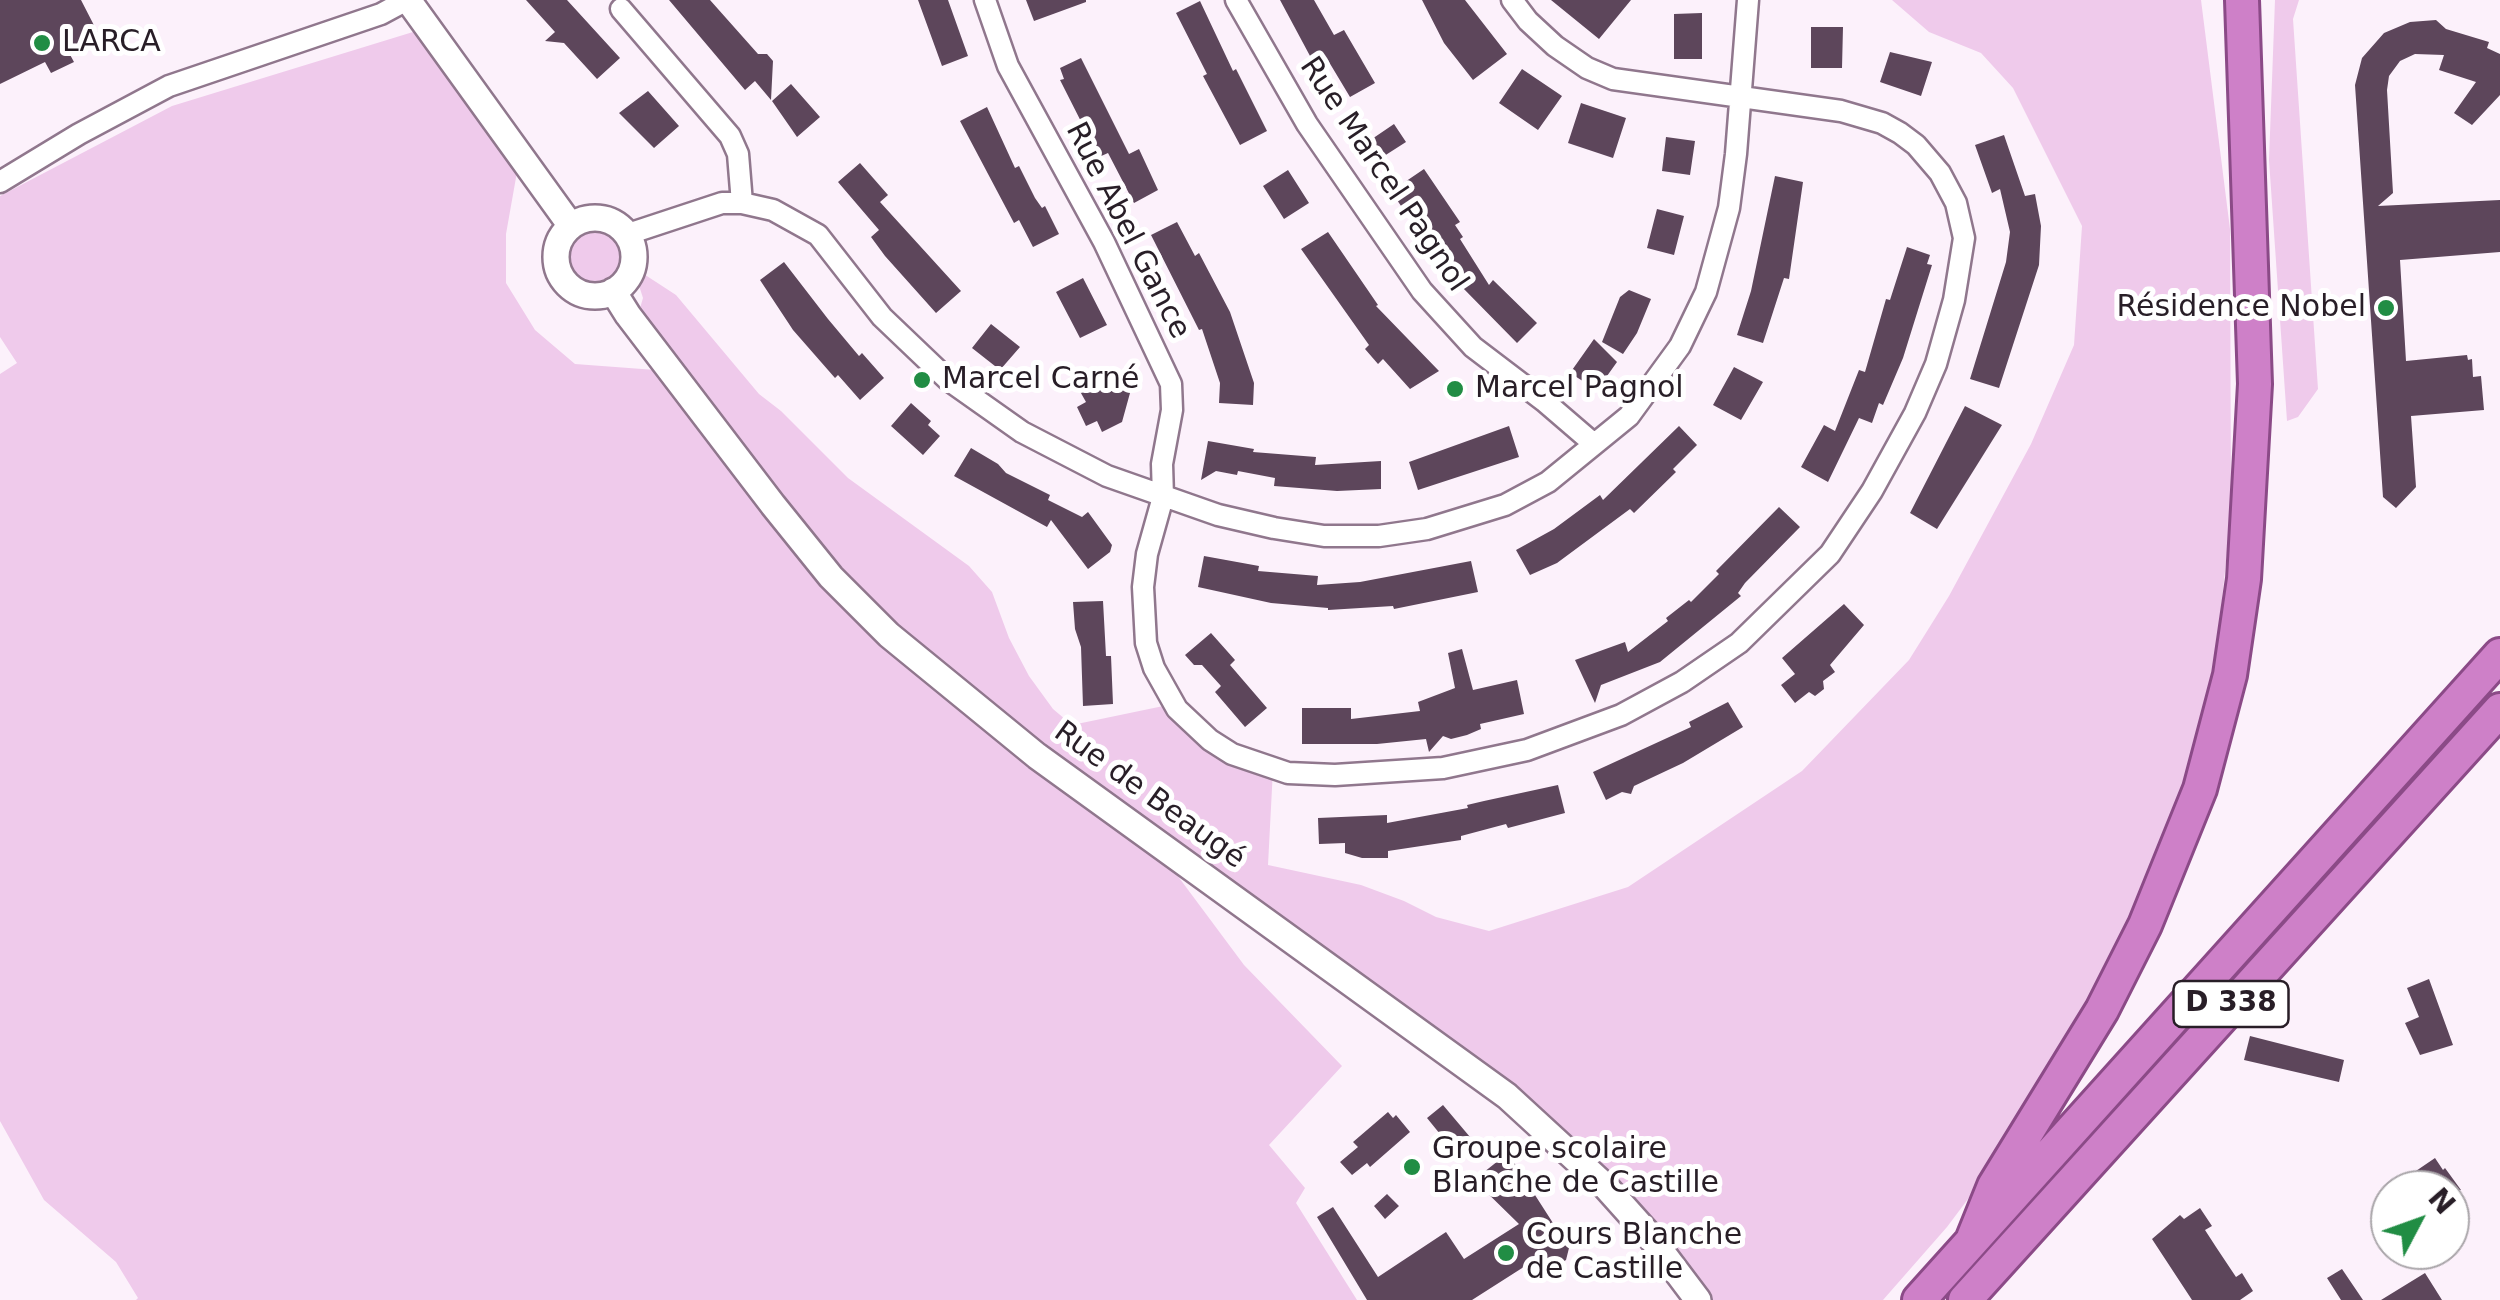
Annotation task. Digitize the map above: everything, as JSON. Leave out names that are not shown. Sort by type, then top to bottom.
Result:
[{"type":"highway","points":[[2220,0],[2254,384]]},
{"type":"highway","points":[[1973,1238],[1994,1186],[2102,1010],[2146,925],[2200,789],[2230,675],[2241,598],[2254,384],[2242,0]]},
{"type":"highway","name":"D 338","points":[[1919,1300],[2500,655]]},
{"type":"highway","name":"D 338","points":[[1965,1300],[2500,710]]},
{"type":"street","points":[[0,182],[169,86],[381,14],[408,0],[571,226]]},
{"type":"street","name":"Rue Abel Gance","points":[[984,0],[1008,66],[1104,242],[1170,384],[1172,410],[1162,464],[1163,497],[1142,587],[1146,643],[1154,668],[1166,694],[1192,726],[1232,754],[1288,773],[1334,775],[1443,768],[1560,740],[1622,715],[1697,672],[1739,642],[1788,599],[1830,554],[1872,491],[1901,441],[1936,364],[1954,300],[1964,238],[1956,203],[1940,173],[1900,133],[1882,122],[1841,111],[1613,79],[1587,68],[1555,46],[1512,0]]},
{"type":"street","name":"Rue Marcel Pagnol","points":[[1236,0],[1308,124],[1422,291],[1473,348],[1594,444]]},
{"type":"street","points":[[628,234],[722,203],[742,202],[773,210],[818,235],[882,317],[924,360],[985,409],[1106,476],[1163,497],[1274,528],[1324,536],[1379,536],[1427,529],[1505,504],[1548,482],[1629,416],[1680,346],[1706,292],[1729,208],[1748,0]]},
{"type":"street","points":[[622,9],[730,136],[738,154],[742,202]]},
{"type":"street","points":[[589,218],[604,218],[628,234],[634,249],[633,267],[627,280],[613,292],[601,296],[584,294],[562,276],[557,248],[571,226],[589,218]]},
{"type":"street","name":"Rue de Beaugé","points":[[613,292],[773,505],[831,577],[889,635],[1037,756],[1507,1096],[1606,1187],[1649,1235],[1698,1300]]},
{"type":"shaded area","points":[[1892,0],[2201,0],[2230,229],[2231,515],[2214,674],[2178,801],[2152,870],[2053,1069],[2004,1151],[1947,1227],[1883,1300],[1698,1300],[1552,1137],[1151,840],[1244,965],[1342,1066],[1269,1145],[1305,1188],[1296,1203],[1357,1300],[136,1300],[116,1262],[44,1200],[0,1121],[0,374],[17,363],[0,337],[0,196],[172,106],[426,28],[520,155],[506,234],[506,283],[535,330],[575,364],[669,371],[635,325],[643,298],[633,267],[676,295],[759,394],[848,478],[969,566],[992,592],[1029,676],[1053,709],[1072,725],[1173,704],[1273,769],[1268,865],[1361,885],[1436,917],[1489,931],[1628,887],[1802,771],[1909,660],[1949,596],[2031,444],[2074,345],[2082,226],[2013,88],[1981,53],[1929,32]]},
{"type":"shaded area","points":[[2275,0],[2299,0],[2293,19],[2318,389],[2298,417],[2287,421],[2269,160]]},
{"type":"shaded area","points":[[596,227],[617,236],[626,257],[617,278],[596,287],[575,278],[566,257],[575,236]]},
{"type":"building","name":"LARCA","points":[[0,0],[81,0],[99,35],[68,51],[74,62],[51,73],[45,62],[0,84]]},
{"type":"building","points":[[526,0],[567,0],[620,58],[597,79],[564,43],[545,41],[555,32]]},
{"type":"building","points":[[669,0],[710,0],[758,54],[767,54],[773,61],[771,100],[755,81],[745,90]]},
{"type":"building","points":[[918,0],[948,0],[968,56],[942,66]]},
{"type":"building","points":[[1026,0],[1086,0],[1086,2],[1034,21]]},
{"type":"building","points":[[1280,0],[1314,0],[1334,35],[1344,30],[1375,83],[1350,97],[1329,62],[1317,69]]},
{"type":"building","points":[[1422,0],[1465,0],[1507,54],[1473,80],[1444,43]]},
{"type":"building","points":[[1551,0],[1631,0],[1599,39]]},
{"type":"building","points":[[1200,1],[1267,131],[1240,145],[1203,76],[1207,74],[1176,13]]},
{"type":"building","points":[[1702,13],[1702,59],[1674,59],[1674,14]]},
{"type":"building","name":"Résidence Nobel","points":[[2436,20],[2446,29],[2489,42],[2487,48],[2500,54],[2500,95],[2472,125],[2454,113],[2476,82],[2439,70],[2444,55],[2415,54],[2400,61],[2389,76],[2387,90],[2393,193],[2378,206],[2500,200],[2500,252],[2400,260],[2406,361],[2467,355],[2468,360],[2472,359],[2473,377],[2481,376],[2484,410],[2411,416],[2416,487],[2396,508],[2383,497],[2355,85],[2362,58],[2384,33],[2410,22]]},
{"type":"building","points":[[1811,27],[1843,27],[1842,68],[1811,68]]},
{"type":"building","points":[[1890,52],[1932,62],[1921,96],[1880,82]]},
{"type":"building","points":[[1081,58],[1129,154],[1139,149],[1158,190],[1134,203],[1108,153],[1099,157],[1060,80],[1064,79],[1060,68]]},
{"type":"building","points":[[1522,69],[1562,96],[1538,130],[1499,103]]},
{"type":"building","points":[[791,84],[820,117],[797,137],[772,101]]},
{"type":"building","points":[[648,91],[679,126],[654,148],[619,113]]},
{"type":"building","points":[[1581,103],[1626,118],[1613,158],[1568,143]]},
{"type":"building","points":[[987,107],[1015,168],[1019,166],[1059,234],[1033,247],[1019,220],[1014,223],[960,121]]},
{"type":"building","points":[[1394,124],[1406,142],[1381,158],[1369,141]]},
{"type":"building","points":[[2004,135],[2025,196],[2035,194],[2041,226],[2039,265],[1999,388],[1970,379],[2006,262],[2010,232],[2000,189],[1992,193],[1975,145]]},
{"type":"building","points":[[1666,137],[1695,141],[1690,175],[1662,171]]},
{"type":"building","points":[[860,163],[888,195],[880,202],[961,291],[936,313],[885,256],[871,237],[879,230],[838,182]]},
{"type":"building","points":[[1424,169],[1460,222],[1455,225],[1463,237],[1460,239],[1489,285],[1493,280],[1537,323],[1517,343],[1461,286],[1457,289],[1397,200],[1405,195],[1399,186]]},
{"type":"building","points":[[1288,170],[1309,203],[1284,219],[1263,186]]},
{"type":"building","points":[[1775,176],[1803,182],[1789,279],[1784,278],[1763,343],[1737,335],[1751,291]]},
{"type":"building","points":[[1657,209],[1684,216],[1674,255],[1647,248]]},
{"type":"building","points":[[1177,222],[1195,256],[1199,253],[1230,312],[1254,383],[1253,405],[1219,403],[1220,383],[1202,329],[1199,330],[1151,235]]},
{"type":"building","points":[[1328,232],[1376,306],[1439,371],[1410,389],[1383,359],[1378,364],[1365,349],[1369,345],[1301,249]]},
{"type":"building","points":[[1907,247],[1930,255],[1927,264],[1932,265],[1903,358],[1883,405],[1879,403],[1872,423],[1859,418],[1828,482],[1801,467],[1824,425],[1835,431],[1859,370],[1865,372],[1886,299],[1890,300]]},
{"type":"building","points":[[784,262],[859,356],[862,353],[884,378],[860,400],[793,330],[760,280]]},
{"type":"building","points":[[1083,278],[1107,325],[1080,338],[1056,292]]},
{"type":"building","points":[[1629,290],[1651,299],[1623,354],[1602,342],[1620,297]]},
{"type":"building","points":[[991,324],[1020,347],[1000,370],[972,348]]},
{"type":"building","points":[[1594,339],[1617,362],[1597,390],[1570,373]]},
{"type":"building","points":[[1734,367],[1763,382],[1741,420],[1713,405]]},
{"type":"building","points":[[1104,373],[1112,389],[1125,382],[1130,393],[1122,422],[1102,432],[1097,421],[1086,426],[1077,407],[1086,402],[1077,386]]},
{"type":"building","points":[[911,403],[931,421],[928,425],[940,436],[923,455],[891,426]]},
{"type":"building","points":[[1965,406],[2002,425],[1937,529],[1910,513]]},
{"type":"building","points":[[1509,426],[1519,457],[1418,490],[1409,462]]},
{"type":"building","points":[[1679,426],[1697,445],[1673,469],[1676,472],[1634,513],[1630,509],[1557,563],[1530,575],[1516,550],[1554,529],[1600,495],[1603,500]]},
{"type":"building","points":[[1208,441],[1254,449],[1253,452],[1316,457],[1315,465],[1381,461],[1381,489],[1337,491],[1274,486],[1275,478],[1238,471],[1237,475],[1216,471],[1201,480]]},
{"type":"building","points":[[971,448],[1006,473],[1050,495],[1048,500],[1082,517],[1088,512],[1112,545],[1110,552],[1088,569],[1051,520],[1047,527],[954,476]]},
{"type":"building","points":[[1779,507],[1800,527],[1745,583],[1738,593],[1741,596],[1660,662],[1601,685],[1595,703],[1575,660],[1625,642],[1628,652],[1668,621],[1666,618],[1691,602]]},
{"type":"building","points":[[1204,556],[1259,566],[1258,571],[1318,576],[1317,585],[1360,582],[1471,561],[1478,592],[1394,609],[1393,606],[1328,610],[1271,603],[1198,587]]},
{"type":"building","points":[[1103,601],[1113,704],[1083,706],[1081,647],[1073,602]]},
{"type":"building","points":[[1844,604],[1864,625],[1830,665],[1835,672],[1823,681],[1824,689],[1815,696],[1809,692],[1795,703],[1781,685],[1795,674],[1782,658]]},
{"type":"building","points":[[1211,633],[1235,660],[1230,665],[1267,708],[1245,727],[1215,692],[1221,686],[1202,665],[1194,665],[1185,655]]},
{"type":"building","points":[[1462,649],[1473,690],[1517,680],[1524,714],[1480,724],[1481,729],[1467,735],[1451,739],[1443,736],[1429,752],[1426,739],[1377,744],[1302,744],[1302,708],[1351,708],[1351,719],[1420,711],[1418,702],[1455,688],[1448,653]]},
{"type":"building","points":[[1728,702],[1743,727],[1683,763],[1634,786],[1631,794],[1622,792],[1606,800],[1593,772],[1691,727],[1689,722]]},
{"type":"building","points":[[1558,785],[1565,813],[1508,828],[1506,824],[1461,836],[1461,840],[1388,851],[1388,858],[1362,858],[1345,853],[1345,843],[1319,844],[1318,818],[1387,815],[1387,823]]},
{"type":"building","points":[[2429,979],[2453,1045],[2420,1055],[2405,1023],[2419,1017],[2407,988]]},
{"type":"building","points":[[2250,1036],[2344,1060],[2339,1082],[2244,1060]]},
{"type":"building","points":[[1443,1105],[1470,1137],[1453,1150],[1427,1118]]},
{"type":"building","points":[[1388,1112],[1393,1118],[1396,1115],[1410,1132],[1370,1167],[1367,1163],[1352,1175],[1340,1162],[1358,1147],[1353,1142]]},
{"type":"building","points":[[1508,1153],[1569,1248],[1566,1260],[1556,1266],[1530,1263],[1472,1300],[1367,1300],[1317,1217],[1333,1207],[1378,1277],[1446,1232],[1464,1259],[1519,1224],[1474,1180]]},
{"type":"building","points":[[2435,1158],[2443,1170],[2417,1170]]},
{"type":"building","points":[[1387,1194],[1399,1206],[1385,1219],[1374,1206]]},
{"type":"building","points":[[2200,1208],[2212,1226],[2205,1230],[2236,1277],[2242,1273],[2253,1291],[2240,1300],[2192,1300],[2152,1239],[2180,1215],[2184,1219]]},
{"type":"building","points":[[2342,1269],[2363,1300],[2341,1300],[2327,1278]]},
{"type":"building","points":[[2425,1273],[2442,1300],[2381,1300]]},
{"type":"place","name":"LARCA","points":[[42,43]]},
{"type":"place","name":"Résidence Nobel","points":[[2386,308]]},
{"type":"place","name":"Marcel Carné","points":[[922,380]]},
{"type":"place","name":"Marcel Pagnol","points":[[1455,389]]},
{"type":"place","name":"Groupe scolaire Blanche de Castille","points":[[1412,1167]]},
{"type":"place","name":"Cours Blanche de Castille","points":[[1506,1253]]}]
